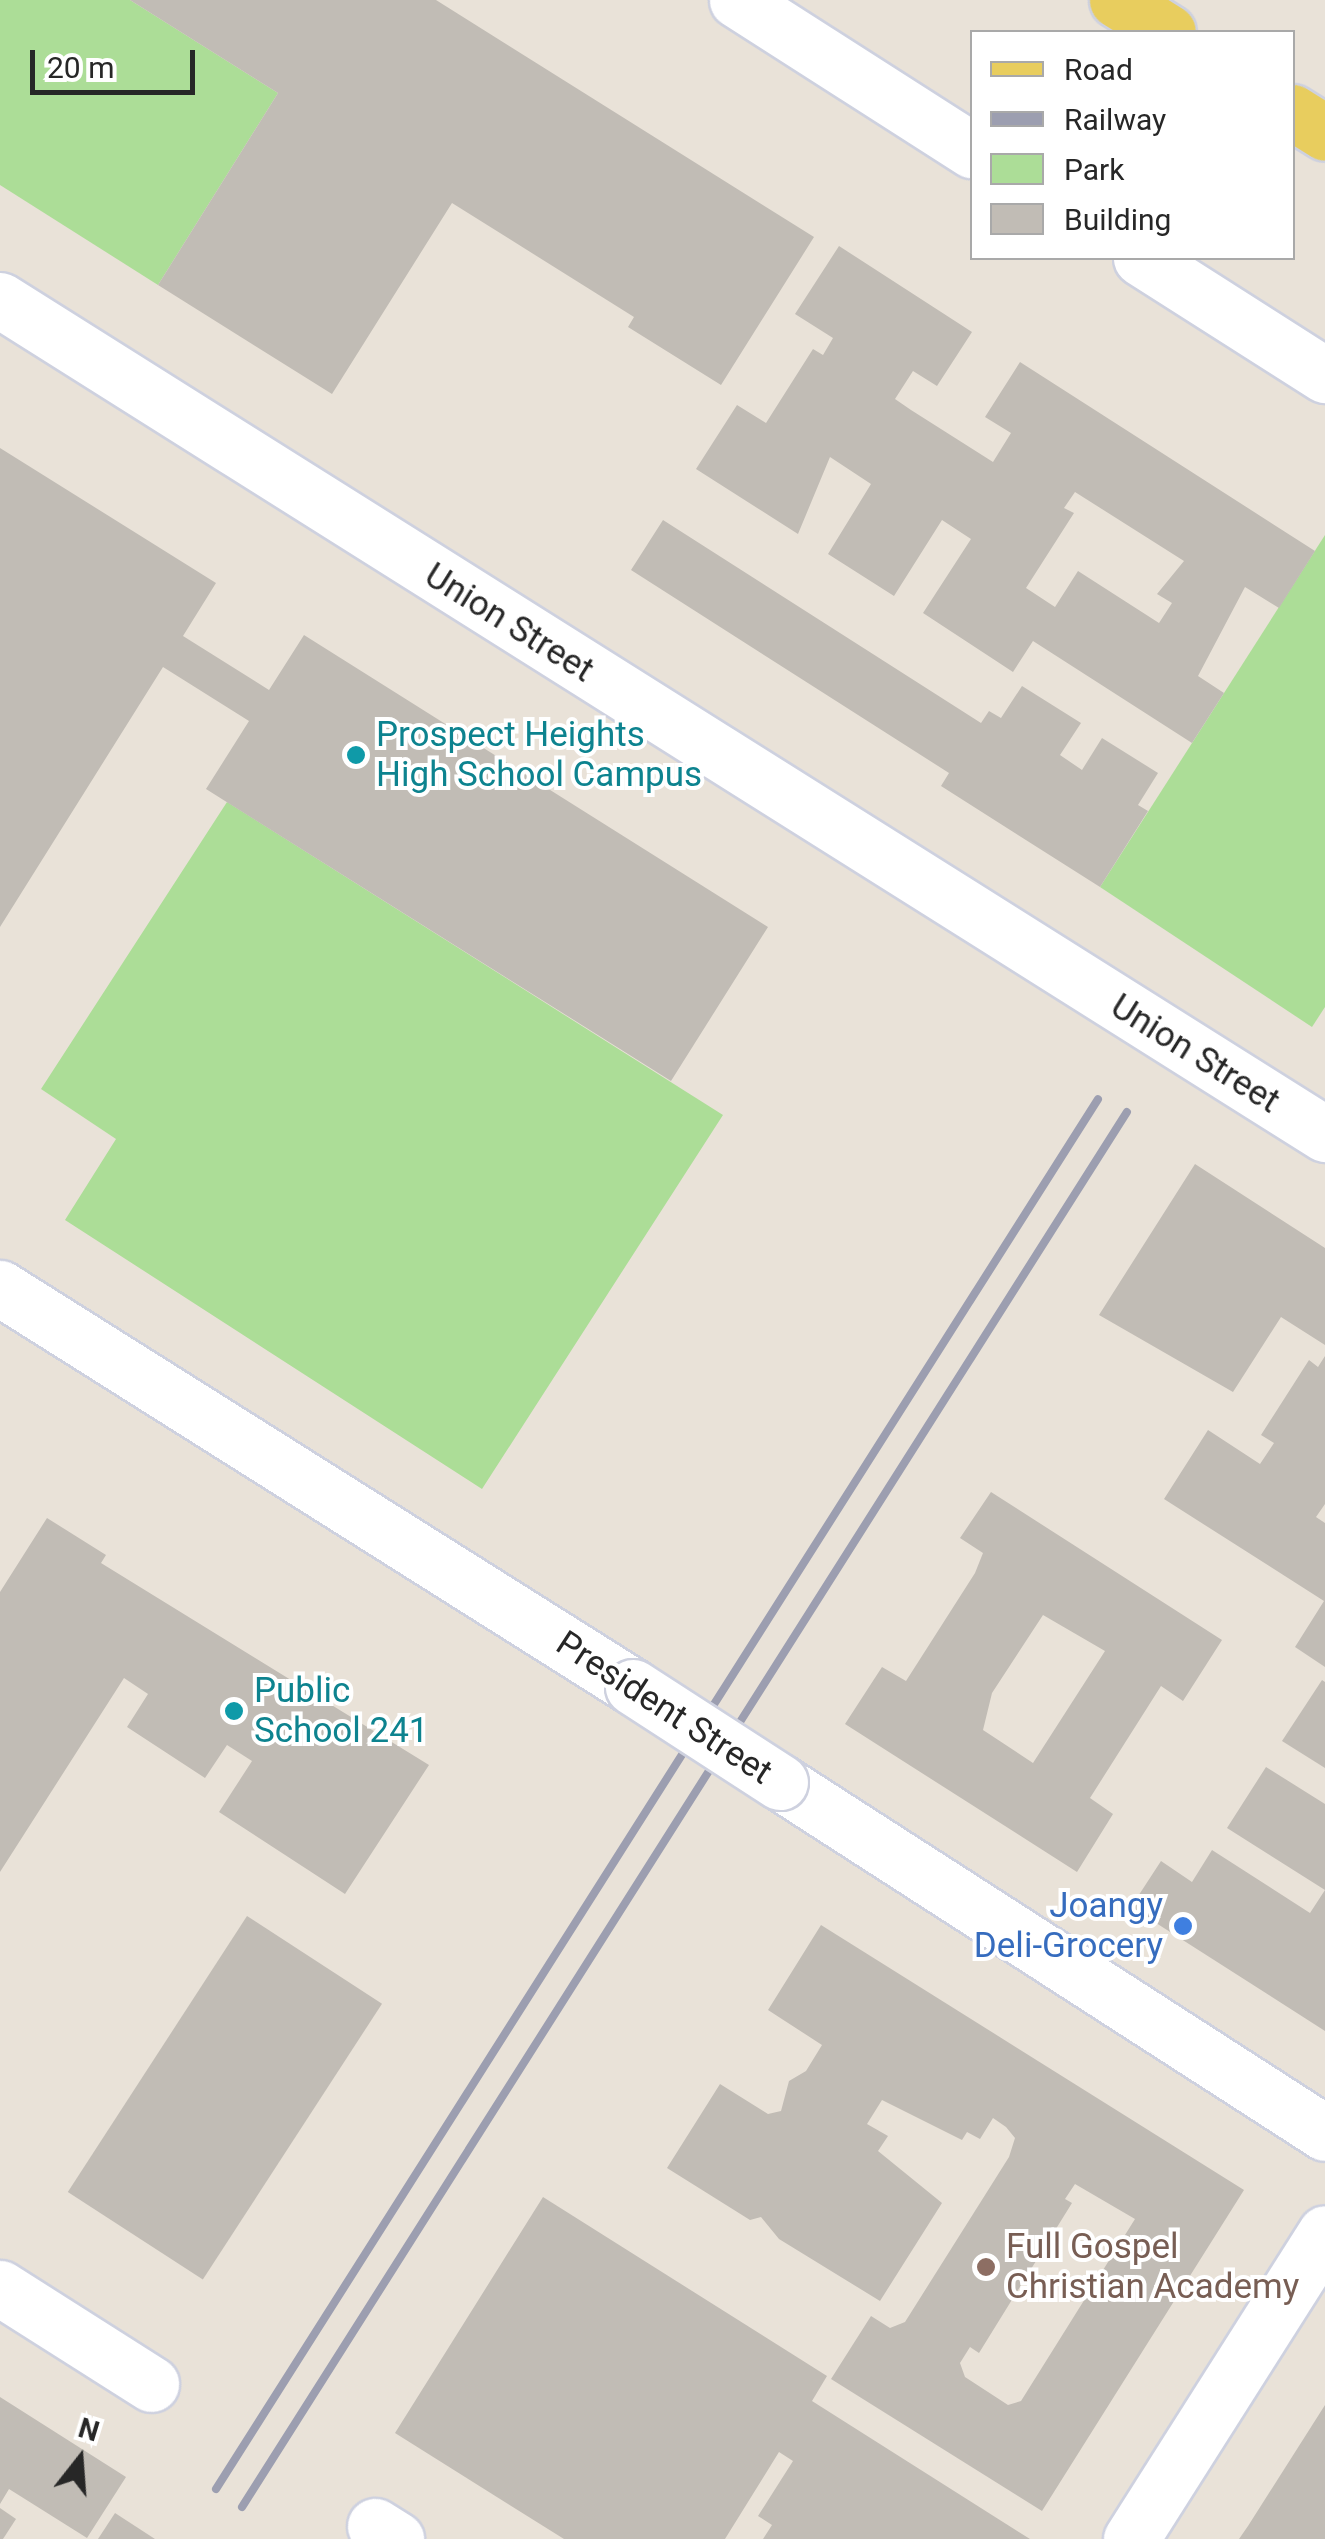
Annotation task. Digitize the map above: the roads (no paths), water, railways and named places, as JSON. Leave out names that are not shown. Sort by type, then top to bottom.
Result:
[{"type":"main road","points":[[1116,0],[1165,30]]},
{"type":"main road","points":[[1295,114],[1325,132]]},
{"type":"street","points":[[738,0],[970,149]]},
{"type":"street","points":[[1144,260],[1325,375]]},
{"type":"street","name":"Union Street","points":[[0,300],[1325,1134]]},
{"type":"street","name":"President Street","points":[[0,1288],[633,1686],[1325,2133]]},
{"type":"street","points":[[1131,2539],[1325,2233]]},
{"type":"street","points":[[0,2288],[152,2384]]},
{"type":"railway","points":[[216,2489],[1098,1099]]},
{"type":"railway","points":[[242,2507],[1127,1112]]},
{"type":"place","name":"Prospect Heights High School Campus","points":[[356,755]]},
{"type":"place","name":"Public School 241","points":[[234,1711]]},
{"type":"place","name":"Joangy Deli-Grocery","points":[[1183,1926]]},
{"type":"place","name":"Full Gospel Christian Academy","points":[[986,2267]]}]
